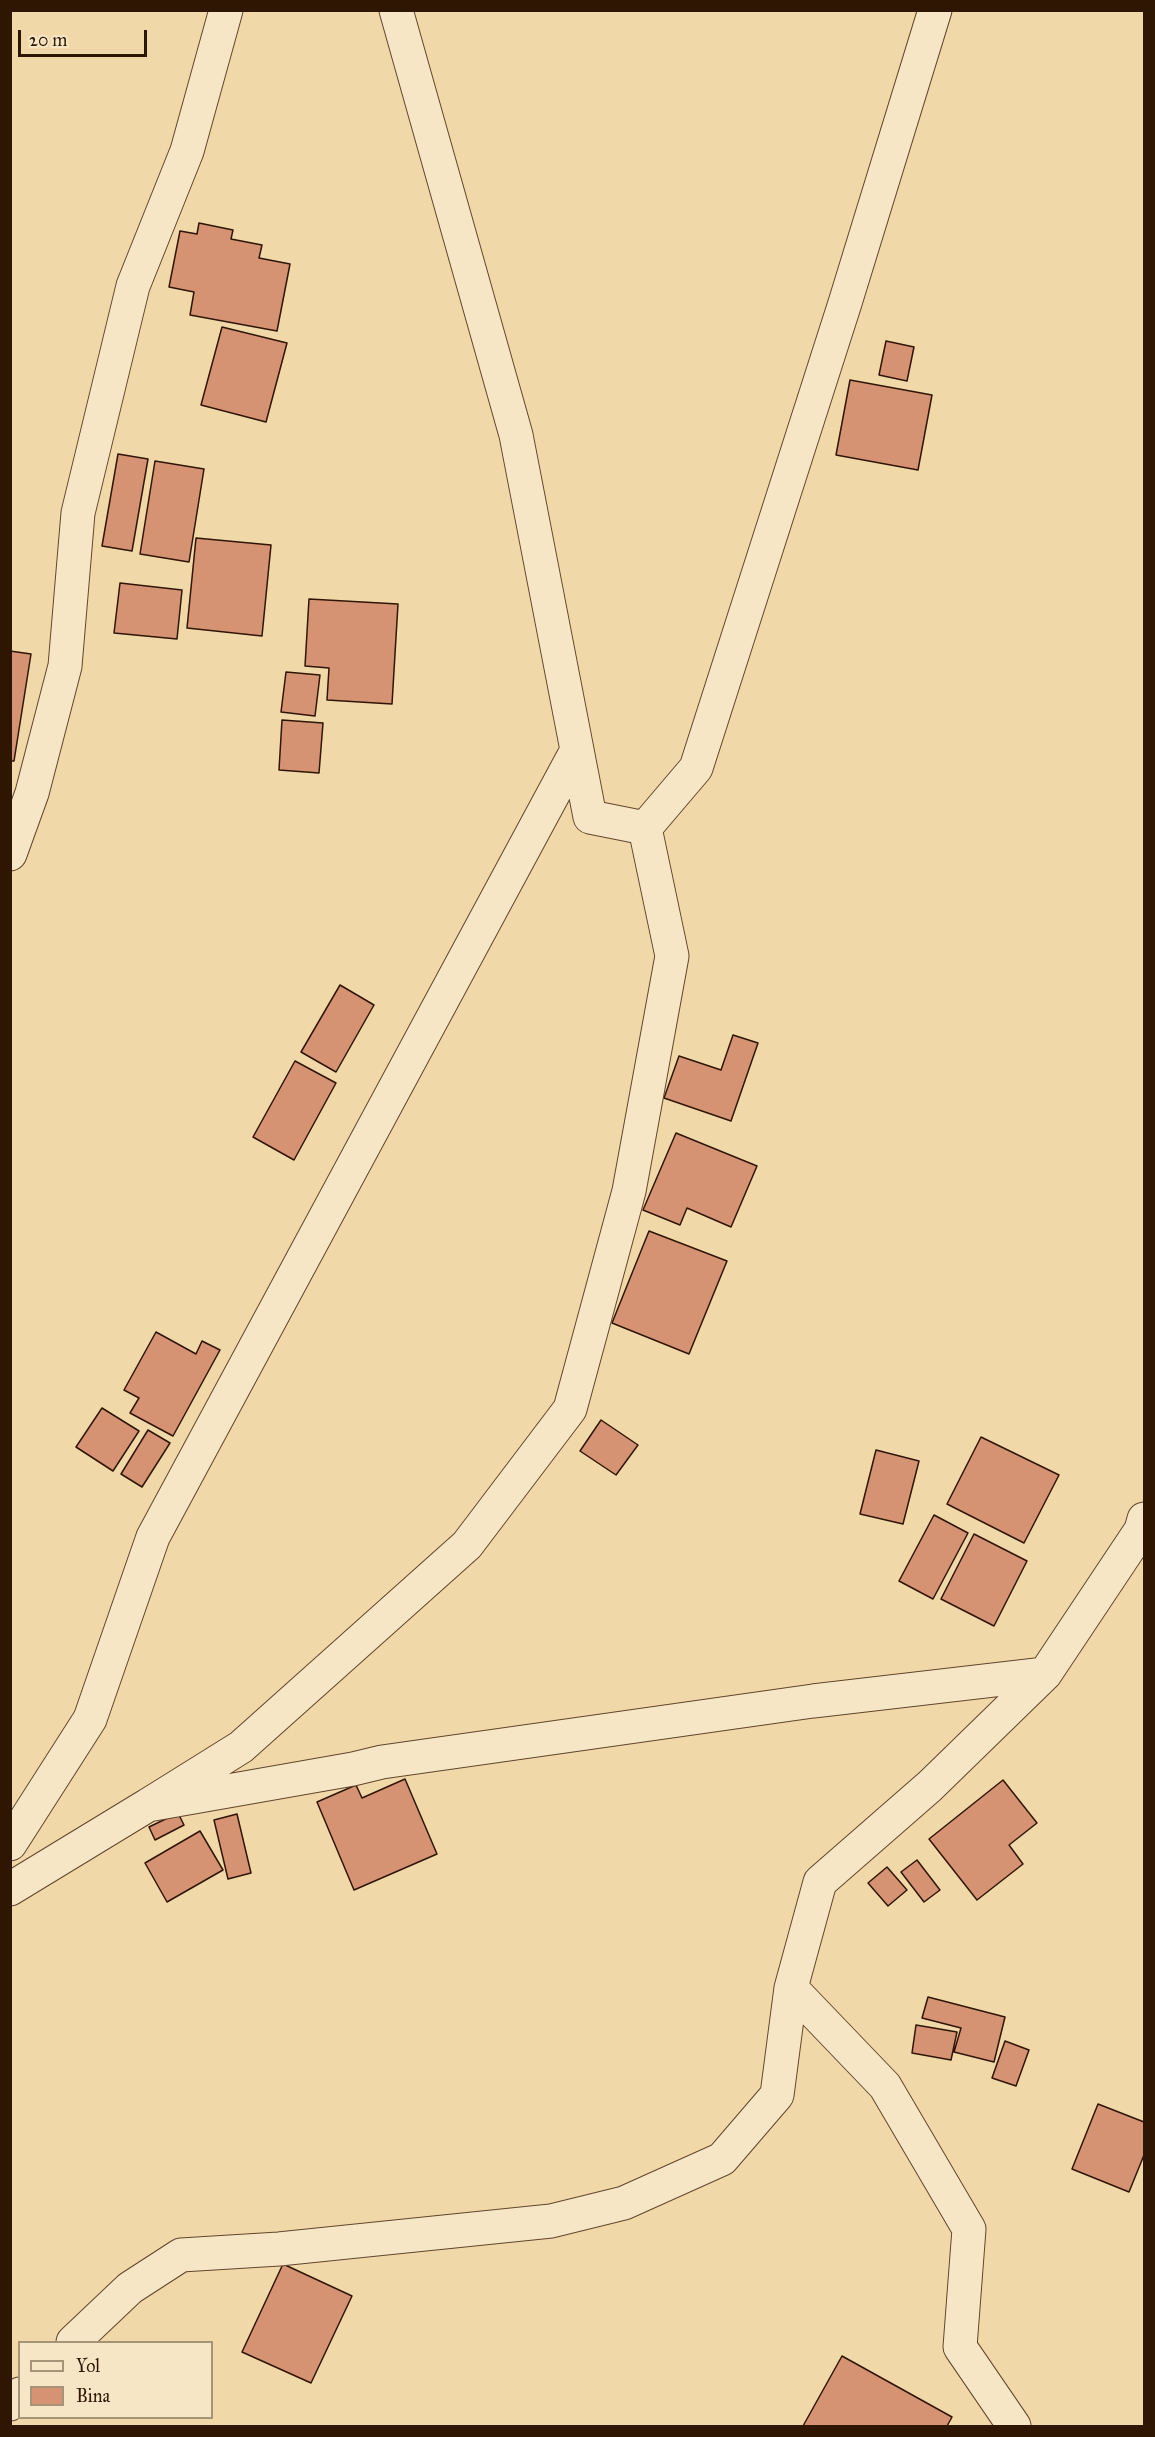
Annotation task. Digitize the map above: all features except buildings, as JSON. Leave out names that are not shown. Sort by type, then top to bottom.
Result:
[{"type":"street","points":[[10,854],[33,793],[65,666],[78,513],[133,286],[187,151],[226,10]]},
{"type":"street","points":[[396,10],[516,435],[590,817],[645,828]]},
{"type":"street","points":[[645,828],[696,768],[845,303],[935,10]]},
{"type":"street","points":[[10,1844],[90,1719],[153,1537],[577,750]]},
{"type":"street","points":[[10,1889],[241,1747],[467,1545],[570,1409],[629,1191],[672,956],[645,828]]},
{"type":"street","points":[[75,2341],[130,2288],[181,2255],[279,2249],[551,2221],[624,2203],[722,2159],[777,2095],[791,1988],[820,1882],[930,1786],[1045,1674],[1141,1530],[1144,1519]]},
{"type":"street","points":[[148,1805],[382,1762],[813,1701],[1045,1674]]},
{"type":"street","points":[[791,1988],[885,2086],[969,2229],[960,2347],[1014,2427]]}]
